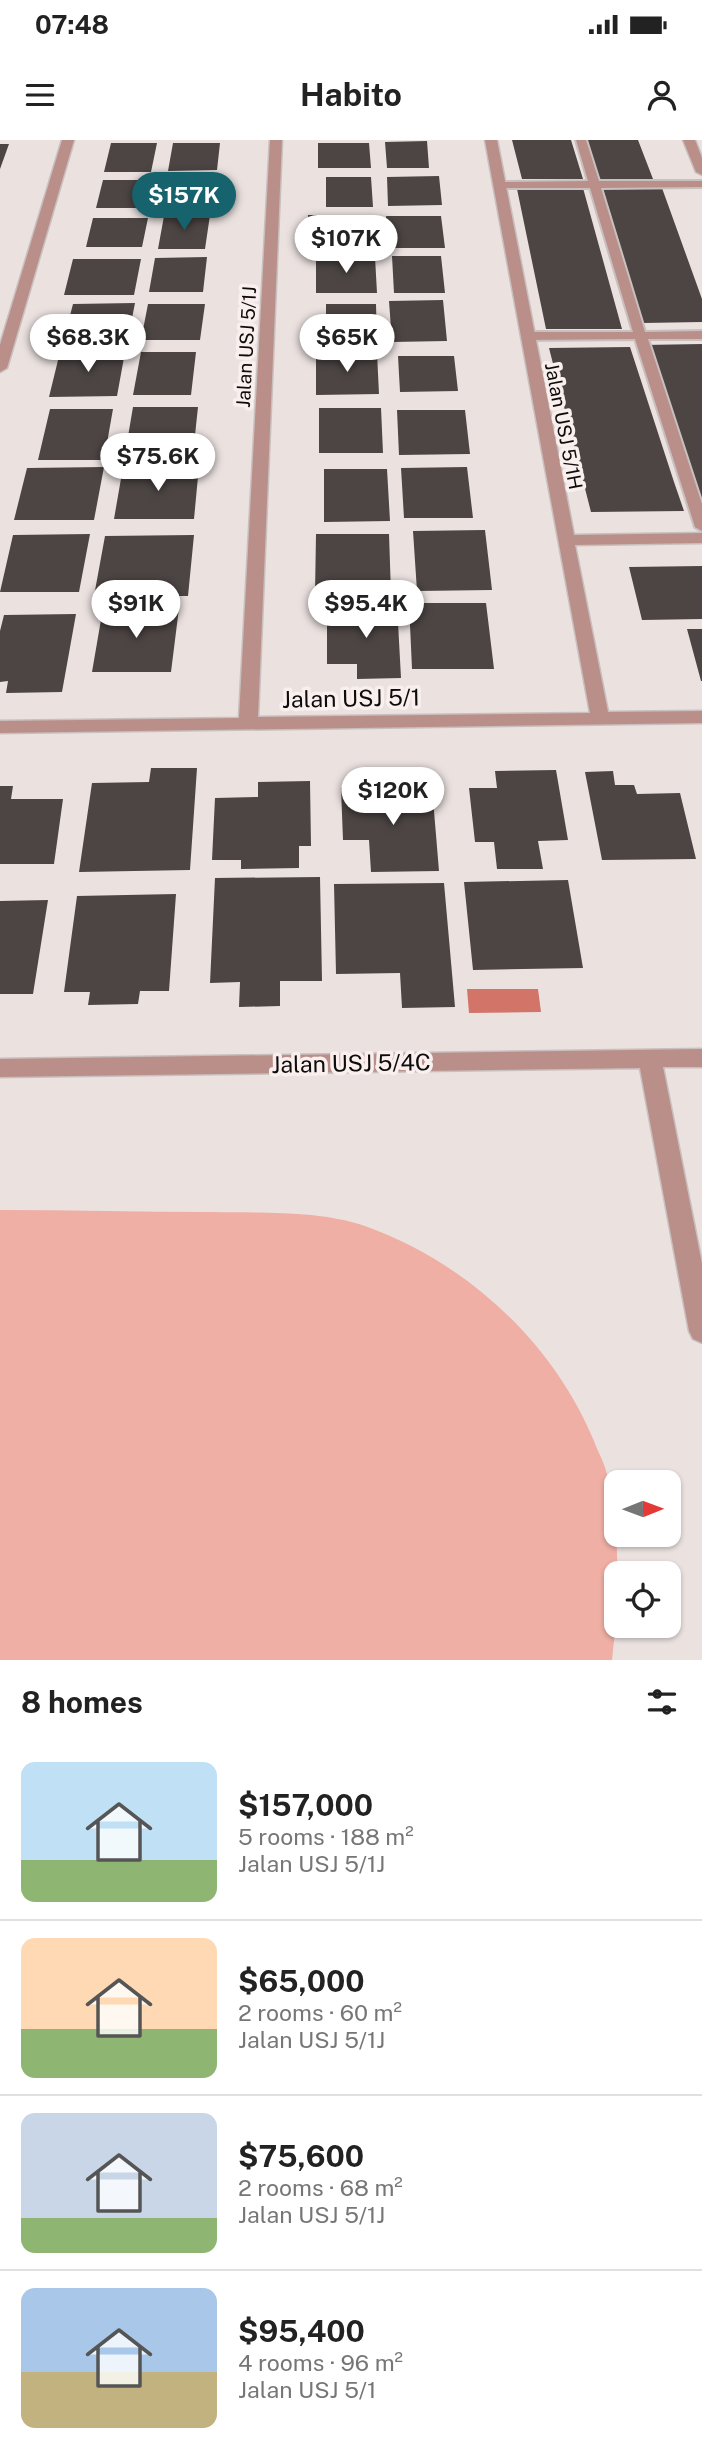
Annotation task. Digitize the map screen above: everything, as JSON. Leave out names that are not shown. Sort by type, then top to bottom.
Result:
[{"type":"street","points":[[0,368],[68,140]]},
{"type":"street","name":"Jalan USJ 5/1J","points":[[248,723],[275,140]]},
{"type":"street","name":"Jalan USJ 5/1H","points":[[491,140],[600,719]]},
{"type":"street","points":[[689,140],[702,173]]},
{"type":"street","points":[[566,540],[702,538]]},
{"type":"street","name":"Jalan USJ 5/1","points":[[0,727],[702,717]]},
{"type":"street","name":"Jalan USJ 5/4C","points":[[0,1068],[702,1058]]},
{"type":"street","points":[[650,1059],[702,1331]]},
{"type":"lane","points":[[581,140],[702,527]]},
{"type":"lane","points":[[499,185],[702,184]]},
{"type":"lane","points":[[528,336],[702,335]]},
{"type":"shaded area","points":[[467,989],[538,989],[541,1012],[469,1013]]},
{"type":"shaded area","points":[[0,1210],[269,1213],[329,1217],[365,1226],[438,1261],[502,1310],[530,1339],[555,1371],[577,1405],[605,1467],[604,1547],[617,1547],[617,1561],[604,1561],[604,1638],[614,1638],[612,1660],[0,1660]]},
{"type":"building","points":[[512,140],[571,140],[583,179],[522,179]]},
{"type":"building","points":[[584,140],[638,140],[653,179],[597,179]]},
{"type":"building","points":[[427,141],[429,168],[387,168],[385,142]]},
{"type":"building","points":[[111,143],[157,143],[151,172],[104,172]]},
{"type":"building","points":[[173,143],[220,143],[217,170],[168,171]]},
{"type":"building","points":[[318,143],[369,143],[371,168],[318,168]]},
{"type":"building","points":[[0,144],[9,144],[0,169]]},
{"type":"building","points":[[439,176],[442,205],[388,206],[387,177]]},
{"type":"building","points":[[326,177],[371,177],[373,207],[326,207]]},
{"type":"building","points":[[169,179],[222,179],[219,206],[164,206]]},
{"type":"building","points":[[103,180],[153,180],[147,208],[96,208]]},
{"type":"building","points":[[583,188],[622,329],[546,329],[517,189]]},
{"type":"building","points":[[662,188],[702,299],[702,322],[643,323],[603,189]]},
{"type":"building","points":[[210,215],[205,249],[158,249],[164,216]]},
{"type":"building","points":[[308,215],[373,215],[374,247],[307,247]]},
{"type":"building","points":[[386,216],[441,216],[445,248],[389,248]]},
{"type":"building","points":[[93,218],[148,218],[142,247],[86,247]]},
{"type":"building","points":[[392,256],[441,256],[445,293],[394,293]]},
{"type":"building","points":[[207,257],[203,292],[149,292],[155,258]]},
{"type":"building","points":[[316,257],[375,257],[377,293],[316,293]]},
{"type":"building","points":[[73,259],[141,259],[134,295],[64,295]]},
{"type":"building","points":[[443,300],[447,341],[392,342],[389,301]]},
{"type":"building","points":[[135,303],[128,339],[64,339],[73,304]]},
{"type":"building","points":[[148,304],[205,304],[200,340],[141,340]]},
{"type":"building","points":[[326,304],[376,304],[377,342],[326,342]]},
{"type":"building","points":[[702,344],[702,509],[644,345]]},
{"type":"building","points":[[630,347],[684,511],[591,512],[549,348]]},
{"type":"building","points":[[60,352],[125,352],[117,396],[49,397]]},
{"type":"building","points":[[141,352],[196,352],[191,395],[133,395]]},
{"type":"building","points":[[377,353],[379,394],[316,395],[316,354]]},
{"type":"building","points":[[398,356],[454,356],[458,391],[400,392]]},
{"type":"building","points":[[133,407],[198,407],[193,454],[125,454]]},
{"type":"building","points":[[319,408],[381,408],[383,453],[319,453]]},
{"type":"building","points":[[50,409],[113,409],[104,460],[38,460]]},
{"type":"building","points":[[397,410],[465,410],[470,454],[399,455]]},
{"type":"building","points":[[199,466],[194,519],[114,519],[123,467]]},
{"type":"building","points":[[104,467],[94,520],[14,520],[27,468]]},
{"type":"building","points":[[467,467],[473,518],[404,518],[401,468]]},
{"type":"building","points":[[324,469],[387,469],[390,521],[324,522]]},
{"type":"building","points":[[485,530],[492,590],[417,591],[413,531]]},
{"type":"building","points":[[90,534],[79,592],[0,592],[13,535]]},
{"type":"building","points":[[316,534],[389,534],[391,593],[315,594]]},
{"type":"building","points":[[194,535],[188,596],[94,596],[105,536]]},
{"type":"building","points":[[702,566],[702,619],[642,620],[629,567]]},
{"type":"building","points":[[409,603],[486,603],[494,669],[412,669]]},
{"type":"building","points":[[353,604],[397,604],[401,678],[357,679],[357,664],[327,664],[327,613],[353,612]]},
{"type":"building","points":[[103,608],[179,608],[171,672],[92,672]]},
{"type":"building","points":[[76,614],[62,692],[6,693],[8,681],[0,682],[0,631],[4,615]]},
{"type":"building","points":[[687,629],[702,629],[702,681],[701,681]]},
{"type":"building","points":[[151,768],[197,768],[190,870],[79,872],[92,783],[149,782]]},
{"type":"building","points":[[556,770],[568,840],[538,841],[543,869],[497,869],[494,842],[475,842],[469,788],[497,788],[495,771]]},
{"type":"building","points":[[613,771],[615,785],[634,785],[637,794],[680,793],[696,859],[602,860],[585,772]]},
{"type":"building","points":[[310,781],[311,846],[299,846],[299,868],[241,869],[241,860],[212,860],[215,798],[258,797],[258,782]]},
{"type":"building","points":[[0,786],[13,786],[11,799],[63,799],[54,864],[0,864]]},
{"type":"building","points":[[432,787],[439,871],[371,872],[369,840],[343,840],[341,788]]},
{"type":"building","points":[[320,877],[322,981],[280,981],[280,1006],[239,1007],[240,982],[210,983],[215,878]]},
{"type":"building","points":[[568,880],[583,968],[473,970],[464,882]]},
{"type":"building","points":[[444,883],[455,1007],[402,1008],[400,973],[336,974],[334,884]]},
{"type":"building","points":[[176,894],[169,991],[140,991],[138,1004],[88,1005],[90,992],[64,992],[77,896]]},
{"type":"building","points":[[48,900],[33,994],[0,994],[0,901]]}]
